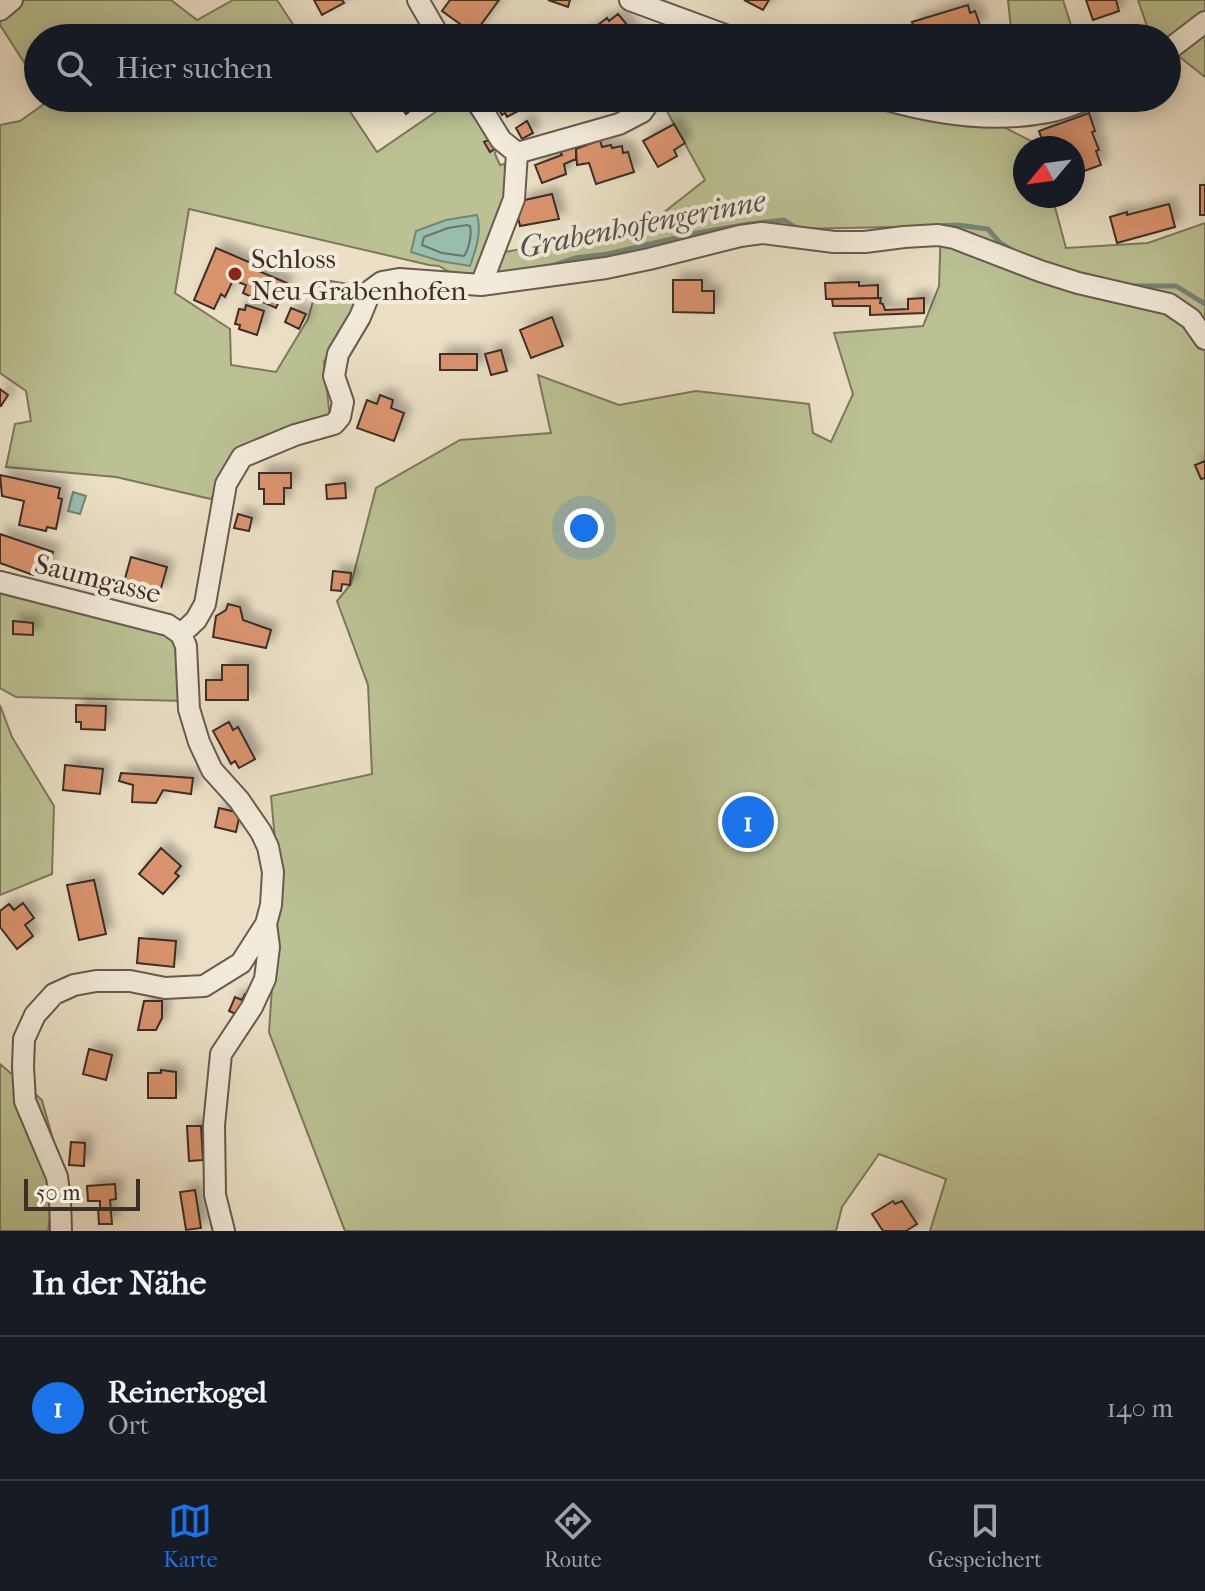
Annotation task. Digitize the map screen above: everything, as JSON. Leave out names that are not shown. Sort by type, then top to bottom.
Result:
[{"type":"street","points":[[0,10],[12,0]]},
{"type":"street","points":[[418,0],[432,24]]},
{"type":"street","points":[[630,0],[680,24]]},
{"type":"street","points":[[1181,40],[1205,22]]},
{"type":"street","points":[[484,112],[501,140],[517,153]]},
{"type":"street","points":[[517,153],[619,124],[642,112]]},
{"type":"street","points":[[940,112],[989,117],[1051,112]]},
{"type":"street","points":[[481,285],[514,199],[517,153]]},
{"type":"street","points":[[61,1231],[57,1177],[25,1101],[24,1039],[35,1015],[54,994],[74,985],[96,981],[130,981],[165,988],[204,986],[241,963],[266,924],[271,905],[273,872],[268,847],[239,800],[212,770],[199,742],[189,709],[186,646],[181,634],[196,620],[205,604],[226,484],[242,457],[295,435],[334,424],[340,417],[343,402],[334,376],[338,354],[360,317],[371,290],[382,282],[399,279],[481,285],[606,268],[762,233],[834,242],[938,235],[954,238],[1065,279],[1169,304],[1191,319],[1205,339]]},
{"type":"street","name":"Saumgasse","points":[[0,582],[168,625],[181,634]]},
{"type":"street","points":[[220,1229],[215,1195],[214,1125],[221,1054],[252,1007],[265,979],[269,947],[266,924]]},
{"type":"shaded area","points":[[0,0],[171,0],[197,20],[233,0],[277,0],[293,24],[24,24],[24,62],[0,25]]},
{"type":"shaded area","points":[[1008,0],[1063,0],[1071,24],[1011,24]]},
{"type":"shaded area","points":[[1138,0],[1205,0],[1205,77],[1181,58],[1181,24],[1146,24]]},
{"type":"shaded area","points":[[33,112],[350,112],[377,152],[436,112],[470,112],[491,139],[485,142],[490,152],[496,148],[500,165],[509,163],[500,253],[649,224],[705,180],[667,112],[974,112],[1021,136],[1013,136],[1013,208],[1055,208],[1066,248],[1148,243],[1205,223],[1205,1231],[930,1231],[946,1179],[879,1154],[842,1207],[836,1231],[345,1231],[269,1032],[279,883],[271,796],[372,774],[368,685],[337,601],[351,584],[376,488],[460,440],[551,433],[538,375],[619,405],[696,391],[809,404],[813,433],[831,442],[853,394],[834,333],[923,326],[939,286],[941,226],[752,230],[649,259],[459,278],[439,266],[189,209],[175,293],[230,329],[231,365],[276,372],[308,319],[319,279],[360,286],[356,307],[324,362],[330,419],[243,450],[211,499],[116,477],[6,467],[15,424],[31,421],[26,391],[0,373],[0,125],[20,121]]},
{"type":"shaded area","points":[[0,587],[174,637],[185,701],[16,697],[0,688]]},
{"type":"shaded area","points":[[0,705],[12,737],[54,806],[52,874],[0,895]]},
{"type":"shaded area","points":[[0,1064],[42,1100],[58,1158],[48,1231],[0,1231]]},
{"type":"water","points":[[477,215],[479,234],[470,266],[411,252],[416,231],[446,220]]},
{"type":"water","points":[[73,492],[86,496],[80,514],[68,511]]},
{"type":"building","points":[[314,0],[342,0],[344,3],[322,15]]},
{"type":"building","points":[[450,0],[499,0],[481,24],[460,24],[442,11]]},
{"type":"building","points":[[548,0],[570,0],[568,7]]},
{"type":"building","points":[[744,0],[769,0],[763,10]]},
{"type":"building","points":[[1086,0],[1116,0],[1119,11],[1093,20]]},
{"type":"building","points":[[968,5],[970,13],[975,11],[980,24],[913,24]]},
{"type":"building","points":[[618,14],[626,24],[599,24],[607,18],[609,21]]},
{"type":"building","points":[[1089,113],[1101,165],[1085,171],[1085,136],[1041,136],[1039,131]]},
{"type":"building","points":[[527,121],[533,133],[522,139],[516,128]]},
{"type":"building","points":[[674,124],[685,143],[674,150],[677,156],[658,167],[643,141]]},
{"type":"building","points":[[491,139],[496,148],[490,152],[484,142]]},
{"type":"building","points":[[600,140],[602,147],[622,146],[623,153],[628,152],[634,172],[596,184],[589,163],[577,165],[576,149]]},
{"type":"building","points":[[576,146],[576,159],[564,164],[566,174],[542,183],[535,165]]},
{"type":"building","points":[[1200,185],[1205,185],[1205,215],[1200,215]]},
{"type":"building","points":[[552,194],[559,219],[520,226],[516,209],[525,200]]},
{"type":"building","points":[[1169,204],[1175,227],[1117,243],[1110,217]]},
{"type":"building","name":"Schloss Neu-Grabenhofen","points":[[216,248],[256,265],[254,269],[287,283],[276,308],[243,293],[246,285],[233,280],[225,297],[221,294],[214,309],[194,300]]},
{"type":"building","points":[[673,280],[702,280],[702,291],[714,291],[714,313],[673,312]]},
{"type":"building","points":[[859,282],[859,286],[878,285],[878,298],[826,299],[825,283]]},
{"type":"building","points":[[881,298],[880,303],[885,310],[908,309],[908,299],[924,298],[924,313],[870,315],[870,306],[833,306],[832,299]]},
{"type":"building","points":[[246,305],[264,311],[257,335],[239,329],[240,325],[235,324],[239,309],[245,310]]},
{"type":"building","points":[[291,308],[306,314],[299,329],[285,322]]},
{"type":"building","points":[[552,317],[563,346],[531,358],[520,330]]},
{"type":"building","points":[[501,350],[507,371],[491,375],[485,354]]},
{"type":"building","points":[[440,354],[477,354],[477,370],[440,370]]},
{"type":"building","points":[[0,389],[8,395],[1,406],[0,406]]},
{"type":"building","points":[[380,395],[393,400],[391,408],[404,413],[394,441],[357,428],[367,400],[377,404]]},
{"type":"building","points":[[1205,461],[1205,478],[1201,479],[1195,465]]},
{"type":"building","points":[[259,473],[291,473],[291,488],[284,488],[284,504],[264,504],[264,489],[259,489]]},
{"type":"building","points":[[0,475],[60,488],[58,498],[62,499],[56,529],[47,527],[46,531],[19,525],[24,501],[2,496]]},
{"type":"building","points":[[345,483],[346,498],[327,499],[326,485]]},
{"type":"building","points":[[238,514],[252,518],[249,531],[234,528]]},
{"type":"building","points":[[0,534],[53,552],[46,573],[35,569],[33,575],[0,563]]},
{"type":"building","points":[[131,557],[167,567],[160,592],[124,582]]},
{"type":"building","points":[[333,571],[351,573],[350,585],[342,584],[341,591],[331,590]]},
{"type":"building","points":[[228,604],[240,607],[243,620],[271,630],[266,648],[213,637],[216,616],[226,610]]},
{"type":"building","points":[[13,621],[33,623],[33,635],[13,634]]},
{"type":"building","points":[[222,665],[248,665],[248,700],[206,700],[206,680],[222,680]]},
{"type":"building","points":[[76,705],[106,706],[105,730],[81,729],[81,722],[76,722]]},
{"type":"building","points":[[229,722],[233,730],[238,727],[255,759],[239,768],[235,761],[231,764],[213,731]]},
{"type":"building","points":[[65,765],[103,769],[100,794],[63,790]]},
{"type":"building","points":[[121,773],[193,778],[191,794],[163,790],[156,803],[132,802],[133,785],[119,781]]},
{"type":"building","points":[[219,808],[240,813],[236,832],[215,827]]},
{"type":"building","points":[[161,848],[181,866],[175,873],[179,876],[163,894],[139,874]]},
{"type":"building","points":[[94,880],[106,934],[79,940],[67,885]]},
{"type":"building","points":[[23,903],[34,918],[25,925],[33,936],[17,949],[0,927],[0,911],[9,904],[14,910]]},
{"type":"building","points":[[139,938],[176,941],[174,967],[137,963]]},
{"type":"building","points":[[245,994],[249,996],[240,1016],[229,1011],[235,997],[242,1000]]},
{"type":"building","points":[[144,1001],[162,1001],[162,1018],[156,1030],[138,1030]]},
{"type":"building","points":[[89,1049],[112,1055],[106,1080],[83,1074]]},
{"type":"building","points":[[161,1070],[176,1072],[176,1098],[148,1098],[148,1073],[161,1073]]},
{"type":"building","points":[[187,1126],[201,1126],[203,1160],[189,1161]]},
{"type":"building","points":[[71,1142],[85,1143],[84,1166],[69,1165]]},
{"type":"building","points":[[115,1184],[116,1199],[110,1200],[112,1224],[99,1224],[100,1201],[88,1201],[87,1186]]},
{"type":"building","points":[[195,1190],[201,1228],[186,1230],[180,1192]]},
{"type":"building","points":[[893,1201],[895,1204],[902,1201],[917,1224],[906,1231],[883,1231],[872,1214]]},
{"type":"waterway","name":"Grabenhofengerinne","points":[[548,267],[575,258],[608,254],[749,224],[784,220],[798,229]]},
{"type":"waterway","name":"Grabenhofengerinne","points":[[938,226],[988,229],[1000,243],[1015,252]]},
{"type":"waterway","name":"Grabenhofengerinne","points":[[1130,286],[1176,286],[1205,304]]},
{"type":"place","name":"Schloss Neu-Grabenhofen","points":[[235,274]]},
{"type":"place","name":"Reinerkogel","points":[[748,822]]}]
